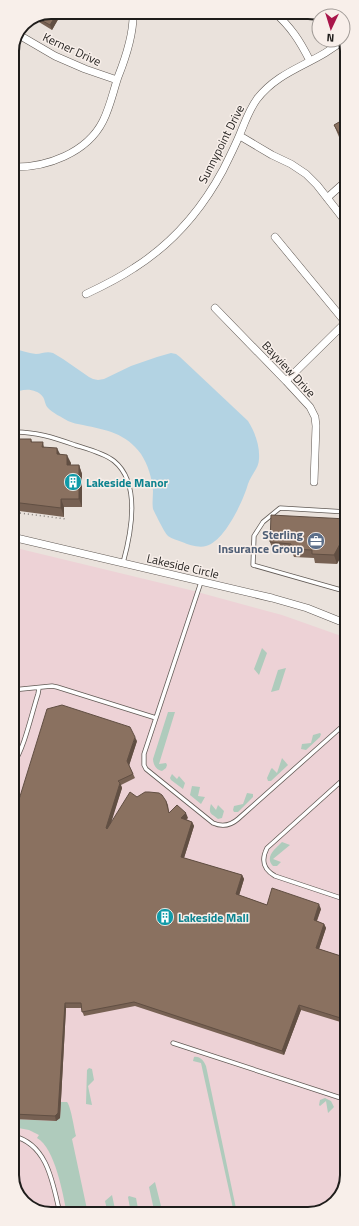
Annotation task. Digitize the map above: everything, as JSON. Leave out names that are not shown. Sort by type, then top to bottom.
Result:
[{"type":"street","points":[[19,166],[45,164],[60,158],[80,147],[89,139],[103,122],[108,112],[126,55],[131,37],[133,19]]},
{"type":"street","points":[[281,19],[299,40],[310,61]]},
{"type":"street","name":"Kerner Drive","points":[[22,36],[61,59],[85,70],[117,80]]},
{"type":"street","name":"Sunnypoint Drive","points":[[86,294],[118,278],[155,254],[189,221],[205,200],[240,136],[248,113],[257,99],[270,85],[288,72],[328,52],[333,48]]},
{"type":"street","points":[[240,136],[306,174],[317,184],[340,214]]},
{"type":"street","points":[[327,198],[340,186]]},
{"type":"street","points":[[275,237],[340,315]]},
{"type":"street","name":"Bayview Drive","points":[[215,308],[310,407],[315,417],[316,426],[314,482]]},
{"type":"street","points":[[286,381],[340,328]]},
{"type":"street","name":"Lakeside Circle","points":[[19,540],[295,604],[340,621]]},
{"type":"lane","points":[[19,432],[59,439],[102,454],[114,461],[122,469],[128,481],[132,508],[129,536],[123,563]]},
{"type":"lane","points":[[340,512],[280,508],[264,522],[254,536],[253,565],[340,590]]},
{"type":"lane","points":[[201,582],[144,754],[144,765],[146,769],[209,820],[223,826],[233,824],[340,728]]},
{"type":"lane","points":[[19,689],[52,686],[65,688],[156,718]]},
{"type":"lane","points":[[19,751],[38,694],[38,688]]},
{"type":"lane","points":[[340,782],[267,848],[263,857],[266,870],[275,876],[340,898]]},
{"type":"lane","points":[[173,1043],[340,1098]]},
{"type":"lane","points":[[19,1138],[27,1141],[37,1149],[46,1164],[52,1180],[58,1207]]},
{"type":"path","points":[[19,513],[66,519]]},
{"type":"shaded area","name":"Lakeside Mall","points":[[19,549],[190,590],[282,615],[340,636],[340,1179],[337,1189],[324,1203],[308,1207],[49,1207],[39,1205],[30,1199],[23,1191],[19,1175]]},
{"type":"green space","points":[[262,648],[267,653],[259,675],[254,669]]},
{"type":"green space","points":[[286,668],[279,690],[271,692],[278,670]]},
{"type":"green space","points":[[168,712],[175,712],[159,764],[166,763],[167,765],[162,771],[155,766],[153,759]]},
{"type":"green space","points":[[320,733],[320,737],[306,750],[301,749],[302,744],[311,743],[313,735]]},
{"type":"green space","points":[[282,758],[288,765],[271,781],[268,781],[267,778],[271,769],[272,768],[277,773]]},
{"type":"green space","points":[[172,774],[177,779],[179,776],[185,783],[183,789],[171,780],[170,778]]},
{"type":"green space","points":[[192,786],[200,787],[198,796],[205,797],[201,804],[190,795]]},
{"type":"green space","points":[[247,793],[253,794],[253,797],[238,812],[234,812],[234,806],[243,804]]},
{"type":"green space","points":[[211,804],[216,810],[218,805],[224,811],[222,818],[218,819],[211,813]]},
{"type":"green space","points":[[282,842],[290,845],[273,859],[281,862],[277,866],[273,866],[270,856]]},
{"type":"green space","points":[[194,1057],[198,1057],[202,1059],[206,1066],[236,1207],[233,1207],[201,1063],[193,1061]]},
{"type":"green space","points":[[89,1068],[92,1069],[94,1080],[88,1086],[92,1105],[86,1104],[87,1070]]},
{"type":"green space","points":[[325,1098],[331,1101],[334,1107],[328,1113],[326,1101],[320,1106],[319,1105],[320,1100]]},
{"type":"green space","points":[[61,1102],[67,1102],[76,1136],[72,1139],[87,1207],[65,1207],[57,1172],[49,1151],[37,1138],[39,1135],[29,1130],[19,1128],[19,1119],[56,1121],[60,1118]]},
{"type":"green space","points":[[155,1182],[161,1206],[160,1207],[153,1207],[149,1187]]},
{"type":"green space","points":[[112,1195],[115,1207],[106,1207],[105,1201]]},
{"type":"green space","points":[[128,1197],[136,1198],[138,1207],[130,1207]]},
{"type":"water","points":[[19,350],[36,354],[48,352],[53,353],[89,377],[98,380],[104,379],[131,366],[157,357],[171,353],[176,354],[248,421],[255,434],[258,444],[259,462],[249,481],[238,510],[220,537],[213,543],[206,546],[194,546],[173,539],[168,536],[162,527],[153,509],[152,481],[146,463],[141,454],[129,441],[100,429],[68,421],[50,410],[40,394],[32,390],[20,391]]},
{"type":"building","points":[[54,19],[50,25],[42,21]]},
{"type":"building","points":[[340,122],[340,135],[334,125]]},
{"type":"building","name":"Lakeside Manor","points":[[19,439],[31,439],[31,442],[43,442],[42,447],[57,448],[57,454],[67,455],[67,465],[79,465],[79,499],[61,499],[61,508],[19,503]]},
{"type":"building","points":[[271,515],[340,519],[340,544],[334,555],[312,554],[312,550],[291,549],[291,544],[270,542]]},
{"type":"building","name":"Lakeside Mall","points":[[62,705],[130,727],[135,737],[127,761],[133,774],[118,781],[120,783],[106,828],[107,829],[130,792],[137,797],[145,792],[159,793],[166,801],[169,813],[177,805],[186,813],[181,818],[192,822],[181,857],[242,875],[236,894],[267,905],[272,888],[319,904],[314,920],[324,924],[316,948],[340,956],[340,1018],[299,1005],[282,1051],[134,1002],[82,1012],[81,1003],[65,1003],[58,1113],[55,1116],[19,1114],[19,800],[47,709]]},
{"type":"place","name":"Lakeside Manor","points":[[73,482]]},
{"type":"place","name":"Sterling Insurance Group","points":[[316,541]]},
{"type":"place","name":"Lakeside Mall","points":[[165,917]]}]
